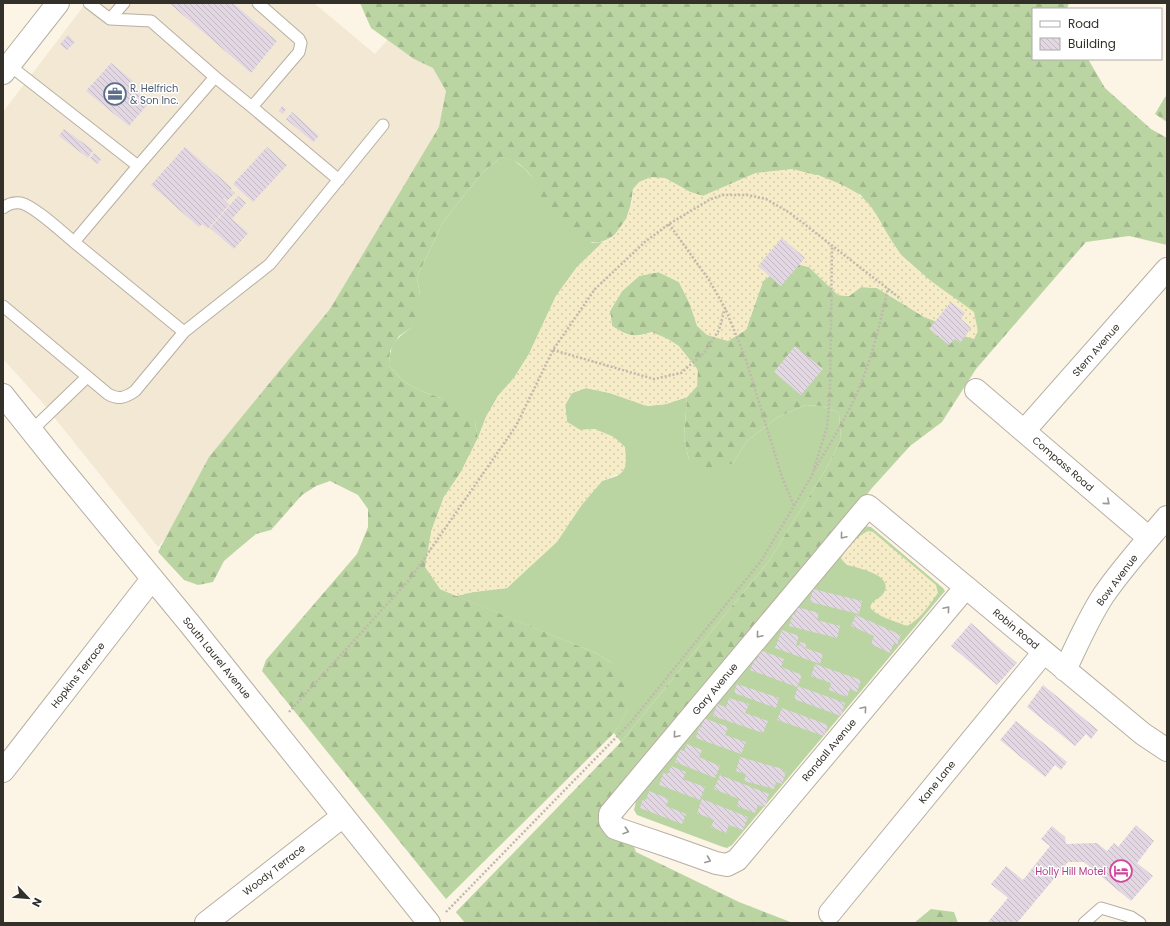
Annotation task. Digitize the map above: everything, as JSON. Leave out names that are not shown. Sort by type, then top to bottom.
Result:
[{"type":"street","points":[[6,69],[58,3]]},
{"type":"street","name":"Stern Avenue","points":[[1024,431],[1167,269]]},
{"type":"street","name":"Compass Road","points":[[976,390],[1149,538]]},
{"type":"street","name":"South Laurel Avenue","points":[[3,395],[189,623],[343,816],[437,918]]},
{"type":"street","name":"Robin Road","points":[[868,506],[1143,734],[1167,750]]},
{"type":"street","name":"Gary Avenue","points":[[672,846],[614,828],[610,821],[610,814],[868,506]]},
{"type":"street","name":"Bow Avenue","points":[[1065,670],[1103,596],[1118,575],[1167,517]]},
{"type":"street","name":"Hopkins Terrace","points":[[3,771],[152,579]]},
{"type":"street","name":"Randall Avenue","points":[[672,846],[716,863],[727,865],[737,860],[966,587]]},
{"type":"street","name":"Kane Lane","points":[[830,913],[1044,652]]},
{"type":"street","name":"Woody Terrace","points":[[206,923],[343,816]]},
{"type":"lane","points":[[89,3],[110,19],[151,21],[339,180]]},
{"type":"lane","points":[[110,19],[124,3]]},
{"type":"lane","points":[[252,107],[301,48],[301,43],[296,36],[258,3]]},
{"type":"lane","points":[[6,69],[138,166]]},
{"type":"lane","points":[[74,242],[216,77]]},
{"type":"lane","points":[[3,306],[113,397],[120,398],[128,396],[135,391],[184,332],[270,264],[383,125]]},
{"type":"lane","points":[[3,208],[14,203],[21,203],[36,212],[184,332]]},
{"type":"lane","points":[[31,431],[87,377]]},
{"type":"lane","points":[[1084,923],[1101,908],[1131,917],[1140,923]]},
{"type":"path","points":[[274,729],[410,579],[516,426],[553,350],[595,289],[646,241],[669,224],[709,200],[722,196],[748,195],[766,199],[790,213],[901,298]]},
{"type":"path","points":[[669,224],[709,280],[725,308],[745,357],[782,477],[794,506]]},
{"type":"path","points":[[812,475],[827,427],[830,394],[832,246]]},
{"type":"path","points":[[437,918],[631,722],[761,561],[812,475],[858,391],[872,352],[888,288]]},
{"type":"path","points":[[553,350],[654,379],[681,372],[704,354],[719,330],[725,308]]},
{"type":"shaded area","name":"R. Helfrich & Son Inc.","points":[[86,3],[314,3],[375,54],[402,23],[515,119],[158,547],[41,401],[3,359],[3,112]]},
{"type":"green space","points":[[360,3],[1069,3],[1067,8],[1032,8],[1032,60],[1089,60],[1105,88],[1151,129],[1167,138],[1167,245],[1129,236],[1086,242],[976,369],[942,422],[910,446],[872,488],[621,811],[636,852],[739,902],[793,923],[465,923],[456,912],[621,742],[769,561],[826,469],[841,439],[839,413],[823,406],[806,405],[778,417],[748,440],[733,463],[704,473],[689,460],[684,438],[687,397],[697,386],[652,332],[640,335],[631,335],[622,332],[612,326],[610,311],[622,291],[639,276],[658,272],[679,282],[689,302],[746,330],[763,281],[788,262],[809,267],[838,295],[849,296],[861,287],[877,288],[926,318],[925,276],[901,255],[861,195],[818,175],[756,173],[703,196],[690,192],[665,178],[633,189],[629,211],[619,230],[608,239],[596,243],[588,242],[580,238],[566,228],[545,204],[532,178],[526,170],[513,160],[501,157],[482,173],[443,222],[417,277],[420,295],[419,313],[411,328],[399,336],[390,351],[389,366],[403,381],[421,391],[460,407],[475,422],[478,438],[461,472],[444,497],[431,532],[440,589],[596,653],[612,663],[623,676],[628,695],[627,711],[614,733],[446,899],[262,671],[266,660],[357,554],[368,527],[368,509],[358,495],[330,481],[316,486],[302,495],[271,530],[256,534],[224,561],[213,582],[198,585],[184,580],[158,552],[209,457],[330,309],[439,127],[446,91],[433,68],[414,59],[371,28]]},
{"type":"green space","points":[[1167,96],[1167,122],[1155,114]]},
{"type":"green space","points":[[501,157],[513,160],[524,168],[536,182],[543,199],[592,243],[603,242],[577,267],[556,296],[529,354],[514,378],[498,396],[486,417],[478,438],[475,422],[441,398],[421,391],[403,381],[389,366],[390,353],[397,340],[411,328],[420,295],[417,277],[443,222],[482,173]]},
{"type":"green space","points":[[586,388],[610,393],[647,406],[666,404],[687,397],[684,438],[689,460],[733,463],[748,440],[778,417],[806,405],[823,406],[839,413],[841,439],[826,469],[769,561],[621,742],[614,733],[627,711],[612,663],[596,653],[456,596],[473,592],[507,588],[528,568],[602,481],[617,476],[622,472],[625,467],[595,429],[580,430],[567,422],[565,405],[572,393]]},
{"type":"green space","points":[[865,526],[871,527],[945,591],[732,845],[727,848],[723,847],[637,815],[634,810],[636,801]]},
{"type":"green space","points":[[931,909],[954,912],[958,923],[914,923]]},
{"type":"sand","points":[[792,169],[838,183],[859,194],[874,211],[902,256],[928,278],[974,312],[978,331],[974,339],[960,335],[952,327],[926,318],[877,288],[861,287],[849,296],[838,295],[809,267],[788,262],[763,281],[746,330],[728,341],[707,335],[697,326],[689,302],[679,282],[659,272],[639,276],[622,291],[610,311],[612,326],[625,334],[639,336],[652,332],[679,346],[698,370],[697,386],[687,397],[666,404],[647,406],[610,393],[586,388],[572,393],[565,405],[567,422],[580,430],[595,429],[614,437],[625,447],[626,459],[625,467],[622,472],[602,481],[583,503],[557,542],[507,588],[473,592],[456,596],[440,589],[425,567],[431,532],[444,497],[461,472],[478,438],[486,417],[498,396],[514,378],[529,354],[556,296],[577,267],[603,242],[613,237],[626,219],[632,202],[633,189],[639,182],[651,177],[665,178],[690,192],[703,196],[756,173]]},
{"type":"sand","points":[[868,531],[873,532],[936,585],[938,593],[920,616],[907,626],[881,616],[870,607],[872,603],[883,594],[886,587],[880,577],[867,570],[847,565],[841,558],[846,550],[860,536]]},
{"type":"building","points":[[169,3],[233,3],[277,41],[251,73]]},
{"type":"building","points":[[68,35],[75,42],[67,50],[60,44]]},
{"type":"building","name":"R. Helfrich & Son Inc.","points":[[111,63],[133,81],[129,85],[149,103],[129,126],[86,91]]},
{"type":"building","points":[[282,106],[286,109],[283,114],[279,111]]},
{"type":"building","points":[[292,112],[319,136],[313,142],[286,119]]},
{"type":"building","points":[[64,129],[93,150],[88,158],[59,136]]},
{"type":"building","points":[[185,147],[232,188],[231,190],[235,193],[227,201],[224,198],[223,199],[229,205],[208,229],[202,224],[199,227],[151,185]]},
{"type":"building","points":[[267,147],[287,165],[253,202],[233,184]]},
{"type":"building","points":[[94,153],[101,159],[98,164],[90,158]]},
{"type":"building","points":[[238,196],[246,203],[232,219],[248,233],[234,249],[210,228]]},
{"type":"building","points":[[782,238],[805,258],[781,286],[758,266]]},
{"type":"building","points":[[951,302],[965,313],[961,319],[971,328],[960,343],[955,339],[949,345],[929,329]]},
{"type":"building","points":[[795,346],[823,369],[801,395],[774,372]]},
{"type":"building","points":[[813,589],[862,601],[859,614],[810,602]]},
{"type":"building","points":[[797,607],[819,613],[817,620],[840,626],[837,638],[789,626],[793,614],[795,615]]},
{"type":"building","points":[[856,615],[901,635],[897,645],[894,643],[890,653],[871,644],[874,636],[851,626]]},
{"type":"building","points":[[971,623],[1017,663],[997,685],[951,646]]},
{"type":"building","points":[[782,630],[799,636],[796,645],[799,646],[800,642],[807,644],[805,648],[823,654],[820,664],[775,648]]},
{"type":"building","points":[[760,650],[784,659],[781,667],[802,675],[797,687],[750,670],[755,659],[757,660]]},
{"type":"building","points":[[815,664],[861,680],[857,692],[850,689],[847,697],[829,690],[831,683],[811,676]]},
{"type":"building","points":[[737,684],[779,698],[776,708],[734,693]]},
{"type":"building","points":[[1043,685],[1098,730],[1091,739],[1086,734],[1075,746],[1027,707]]},
{"type":"building","points":[[798,686],[845,703],[841,716],[794,699]]},
{"type":"building","points":[[729,698],[749,704],[745,713],[768,721],[763,733],[713,716],[717,704],[726,707]]},
{"type":"building","points":[[782,708],[828,725],[824,736],[777,720]]},
{"type":"building","points":[[704,718],[728,727],[725,735],[746,742],[741,754],[696,738],[699,727],[701,728]]},
{"type":"building","points":[[1016,721],[1067,762],[1061,770],[1055,765],[1045,777],[1000,740]]},
{"type":"building","points":[[687,744],[702,750],[699,757],[720,766],[715,778],[675,762],[680,750],[684,751]]},
{"type":"building","points":[[740,757],[783,769],[782,771],[786,772],[782,784],[776,782],[774,789],[744,781],[746,774],[736,771]]},
{"type":"building","points":[[671,766],[686,772],[683,779],[705,787],[700,800],[659,785],[664,772],[668,774]]},
{"type":"building","points":[[720,775],[769,794],[765,807],[758,805],[755,813],[737,806],[739,799],[714,789]]},
{"type":"building","points":[[649,791],[669,799],[666,806],[686,814],[682,824],[640,808],[643,799],[646,800]]},
{"type":"building","points":[[702,799],[748,817],[743,830],[729,825],[726,833],[711,827],[714,820],[697,813]]},
{"type":"building","name":"Holly Hill Motel","points":[[1136,825],[1154,841],[1137,863],[1153,876],[1131,901],[1084,862],[1068,862],[1017,923],[987,923],[1008,898],[991,884],[1006,866],[1023,880],[1050,846],[1041,839],[1052,826],[1065,837],[1066,844],[1097,843],[1107,851],[1114,843],[1118,847]]},
{"type":"place","name":"R. Helfrich & Son Inc.","points":[[115,94]]},
{"type":"place","name":"Holly Hill Motel","points":[[1121,871]]}]
